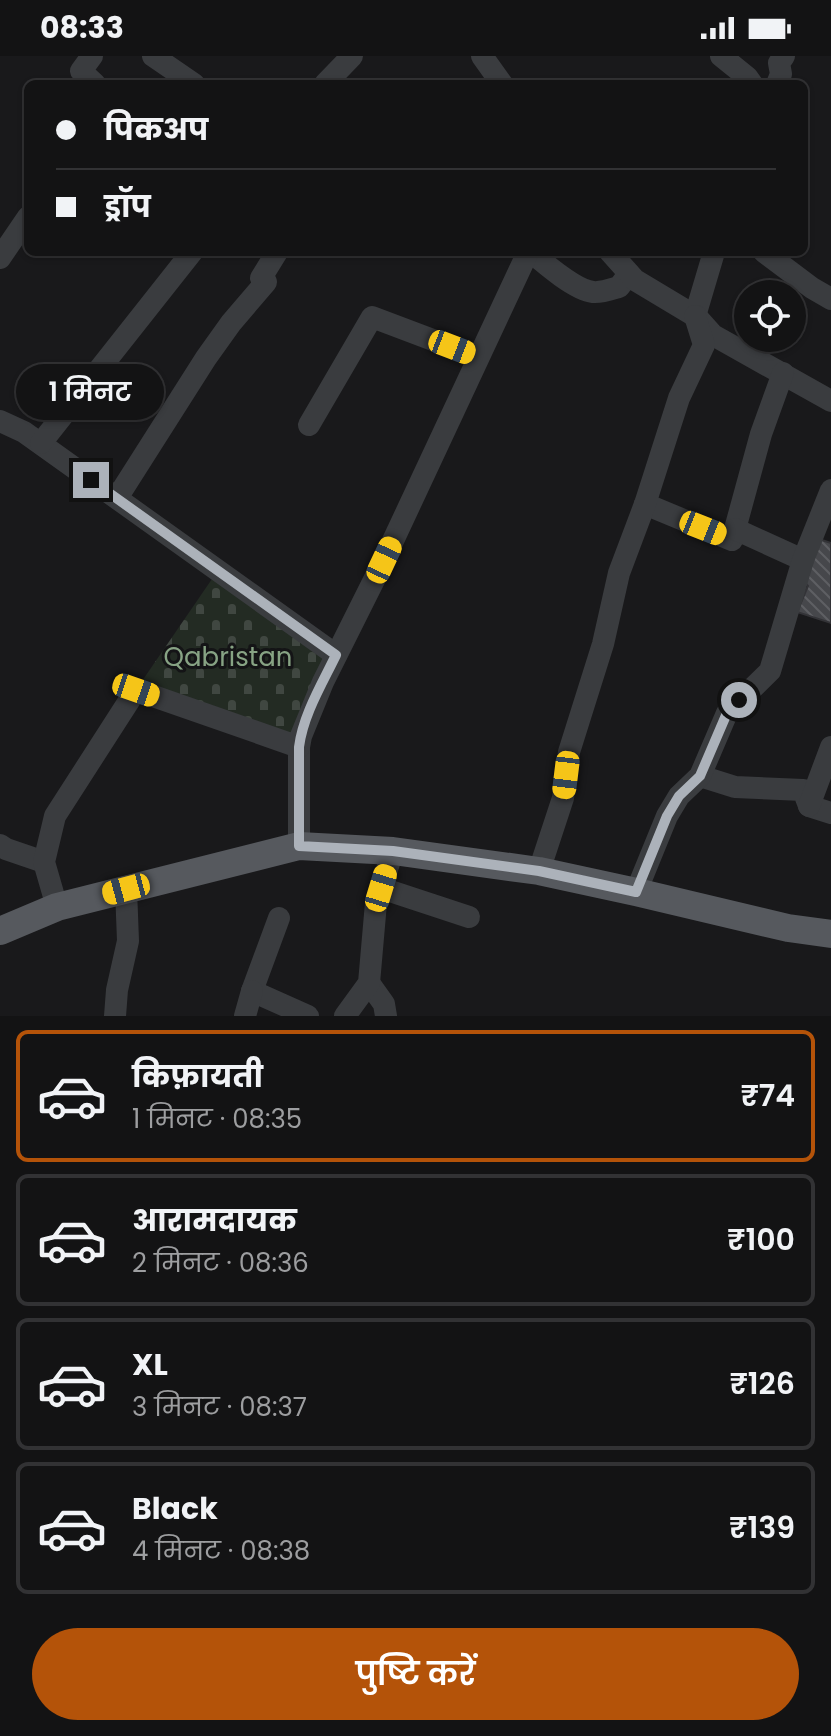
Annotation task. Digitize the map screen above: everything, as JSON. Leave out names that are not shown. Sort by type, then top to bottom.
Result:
[{"type":"main road","points":[[0,931],[57,907],[299,846],[393,851],[539,871],[788,928],[831,934]]},
{"type":"street","points":[[91,80],[81,71],[92,56]]},
{"type":"street","points":[[153,56],[188,80]]},
{"type":"street","points":[[329,80],[352,56]]},
{"type":"street","points":[[482,56],[499,80]]},
{"type":"street","points":[[721,56],[749,80]]},
{"type":"street","points":[[779,80],[779,63],[784,56]]},
{"type":"street","points":[[0,258],[24,223]]},
{"type":"street","points":[[41,443],[189,256]]},
{"type":"street","points":[[117,498],[206,358],[266,282],[261,278],[275,256]]},
{"type":"street","points":[[299,846],[299,747],[311,709],[528,256]]},
{"type":"street","points":[[535,256],[551,270],[593,292],[619,287],[632,277]]},
{"type":"street","points":[[614,256],[632,277],[695,316],[713,335],[831,401]]},
{"type":"street","points":[[539,871],[563,798],[569,752],[603,644],[619,573],[679,398],[704,345],[695,316],[713,256]]},
{"type":"street","points":[[769,256],[831,299]]},
{"type":"street","points":[[309,425],[372,317],[478,357]]},
{"type":"street","points":[[645,504],[732,540],[761,434],[783,373]]},
{"type":"street","points":[[0,421],[41,443],[336,655]]},
{"type":"street","points":[[636,892],[667,816],[679,796],[700,776],[727,713],[770,671],[803,560],[831,490]]},
{"type":"street","points":[[735,529],[803,560]]},
{"type":"street","points":[[57,907],[44,862],[55,816],[136,690],[299,747]]},
{"type":"street","points":[[820,809],[831,747]]},
{"type":"street","points":[[700,776],[735,787],[803,790],[820,809]]},
{"type":"street","points":[[0,845],[44,862]]},
{"type":"street","points":[[345,1016],[369,983],[376,903],[393,851]]},
{"type":"street","points":[[381,888],[469,917]]},
{"type":"street","points":[[115,1016],[117,990],[128,941],[126,889]]},
{"type":"street","points":[[245,1016],[279,918]]},
{"type":"street","points":[[369,983],[384,1004],[386,1016]]},
{"type":"street","points":[[252,991],[308,1016]]},
{"type":"green space","name":"Qabristan","points":[[212,579],[327,658],[297,739],[140,684]]},
{"type":"building","points":[[816,538],[831,543],[831,623],[797,612],[808,586],[796,573]]},
{"type":"route","points":[[91,480],[336,655],[301,736],[299,846],[393,851],[539,871],[636,892],[667,816],[679,796],[700,776],[727,713],[739,700]]}]
